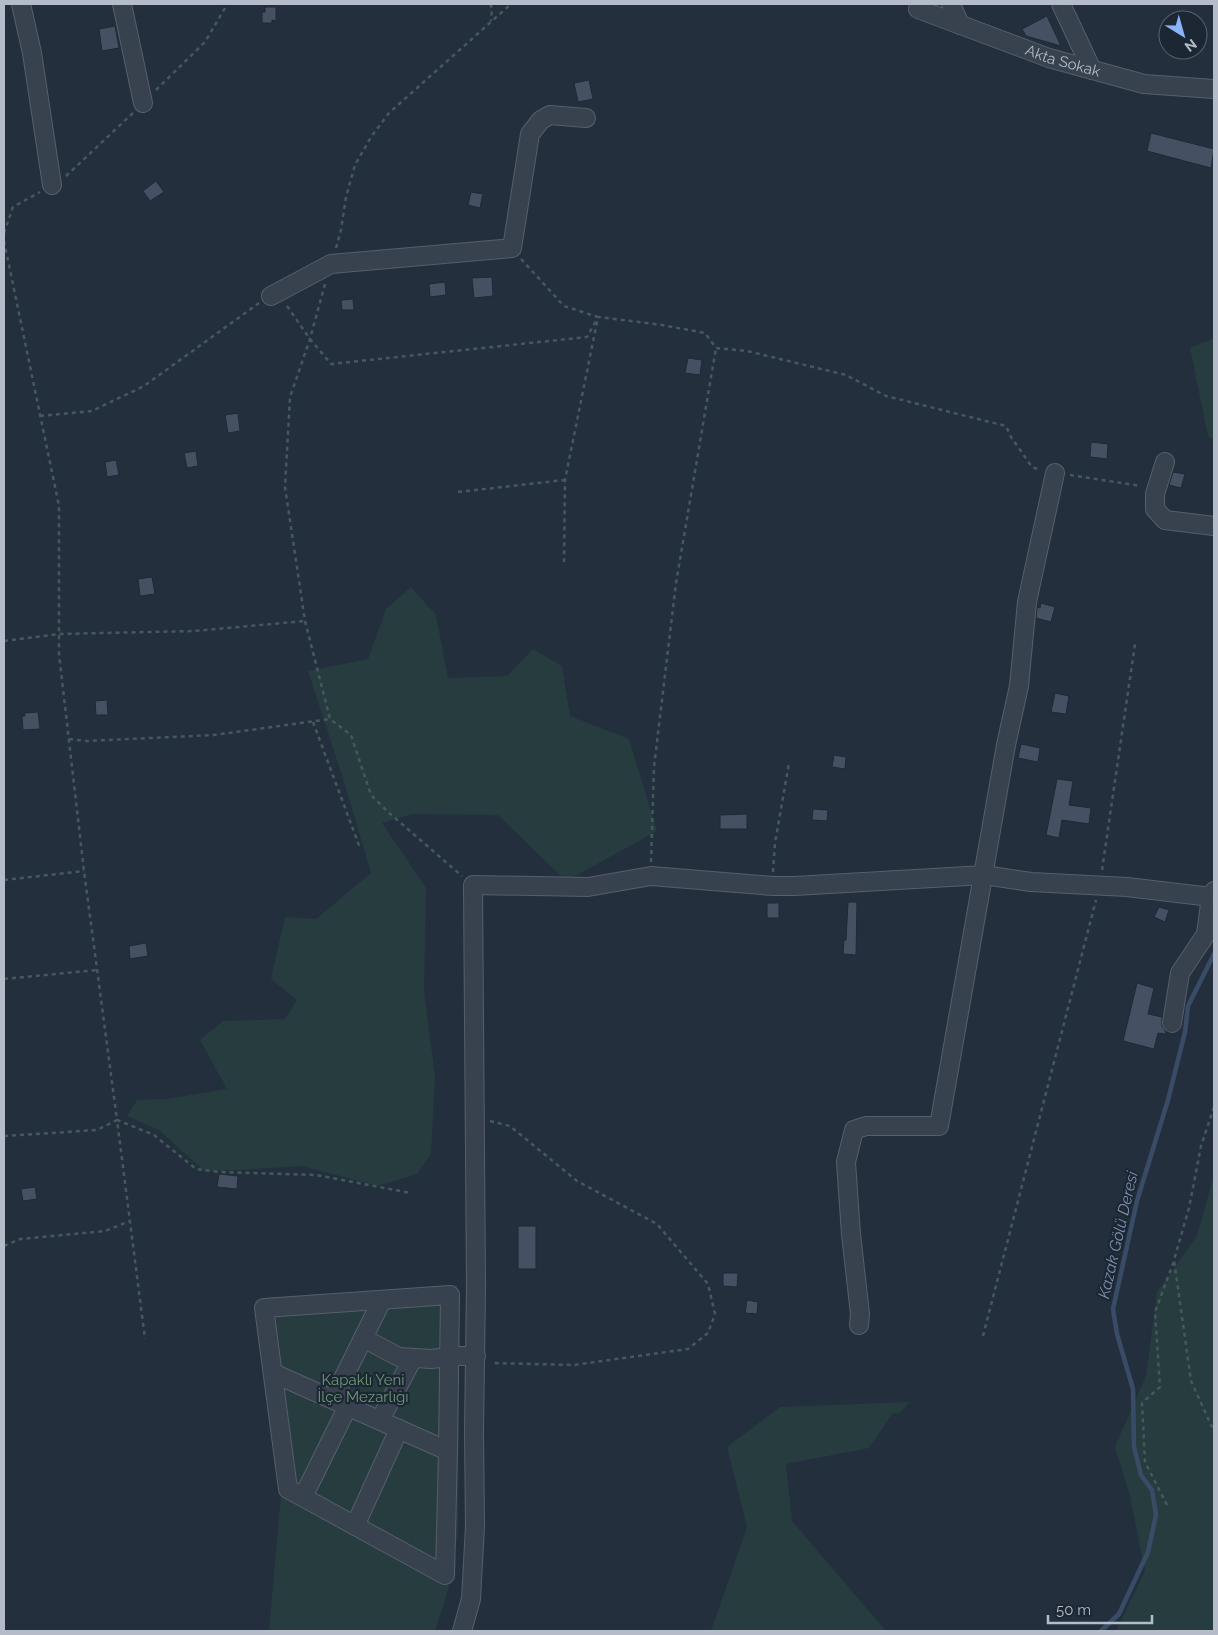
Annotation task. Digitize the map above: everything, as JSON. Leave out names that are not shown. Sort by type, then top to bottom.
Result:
[{"type":"street","points":[[21,4],[32,53],[52,185]]},
{"type":"street","points":[[122,4],[143,103]]},
{"type":"street","points":[[951,4],[960,25]]},
{"type":"street","points":[[1061,4],[1092,70]]},
{"type":"street","name":"Akta Sokak","points":[[918,8],[1049,58],[1092,70],[1144,84],[1214,89]]},
{"type":"street","points":[[270,296],[331,264],[512,248],[530,134],[541,120],[550,115],[586,118]]},
{"type":"street","points":[[1165,462],[1155,494],[1156,509],[1164,520],[1214,526]]},
{"type":"street","points":[[859,1325],[860,1314],[851,1234],[846,1162],[854,1130],[866,1126],[939,1126],[1006,745],[1019,686],[1027,602],[1054,473]]},
{"type":"street","points":[[462,1631],[471,1599],[475,1526],[474,1432],[476,1360],[472,885],[588,887],[651,876],[772,886],[984,875],[1031,882],[1212,894],[1206,934],[1180,973],[1172,1023]]},
{"type":"street","points":[[450,1295],[450,1357],[445,1575],[288,1489],[264,1308],[450,1295]]},
{"type":"street","points":[[304,1497],[363,1338],[382,1300]]},
{"type":"street","points":[[363,1338],[399,1357],[431,1359],[450,1357],[476,1360]]},
{"type":"street","points":[[380,1420],[414,1358]]},
{"type":"street","points":[[273,1373],[448,1451]]},
{"type":"street","points":[[356,1526],[399,1429]]},
{"type":"path","points":[[4,233],[13,208],[68,175],[206,42],[225,8],[225,4]]},
{"type":"path","points":[[490,4],[492,8],[491,21]]},
{"type":"path","points":[[472,885],[371,795],[351,735],[330,719],[305,621],[285,488],[290,397],[310,339],[341,230],[346,198],[355,165],[371,137],[389,113],[511,4]]},
{"type":"path","points":[[4,241],[59,506],[59,654],[84,871],[145,1339]]},
{"type":"path","points":[[512,248],[564,306],[598,317],[662,325],[705,333],[716,348],[676,583],[654,767],[651,876]]},
{"type":"path","points":[[40,416],[92,411],[144,386],[270,296],[285,303],[310,339],[331,364],[587,336],[598,317]]},
{"type":"path","points":[[564,564],[565,480],[598,317]]},
{"type":"path","points":[[716,348],[747,351],[846,375],[886,396],[1006,426],[1011,437],[1032,467],[1045,472],[1144,486],[1155,494]]},
{"type":"path","points":[[458,492],[565,480]]},
{"type":"path","points":[[4,641],[59,634],[194,630],[305,621]]},
{"type":"path","points":[[983,1336],[1100,886],[1136,644]]},
{"type":"path","points":[[69,739],[87,741],[214,735],[330,719]]},
{"type":"path","points":[[314,722],[360,848]]},
{"type":"path","points":[[772,886],[775,844],[789,763]]},
{"type":"path","points":[[4,880],[84,871]]},
{"type":"path","points":[[4,979],[97,970]]},
{"type":"path","points":[[1167,1505],[1145,1462],[1142,1403],[1160,1387],[1155,1312],[1174,1260],[1189,1208],[1200,1146],[1214,1107]]},
{"type":"path","points":[[474,1116],[510,1126],[577,1181],[657,1224],[708,1284],[715,1314],[708,1333],[688,1349],[574,1365],[476,1360]]},
{"type":"path","points":[[4,1136],[97,1130],[117,1120],[154,1135],[196,1169],[220,1172],[316,1175],[410,1193]]},
{"type":"path","points":[[4,1246],[20,1239],[105,1232],[130,1221]]},
{"type":"path","points":[[1174,1260],[1191,1381],[1210,1425],[1214,1429]]},
{"type":"green space","points":[[1214,338],[1214,440],[1208,436],[1190,348]]},
{"type":"green space","points":[[411,587],[436,615],[448,678],[507,676],[533,649],[562,666],[570,716],[629,739],[657,831],[566,881],[498,815],[412,814],[382,823],[426,888],[424,991],[435,1077],[431,1154],[417,1174],[378,1186],[302,1166],[204,1171],[159,1130],[127,1116],[137,1100],[167,1099],[227,1089],[200,1040],[223,1021],[285,1019],[297,1000],[271,979],[285,917],[316,919],[371,873],[308,671],[368,659],[386,609]]},
{"type":"green space","points":[[1214,1175],[1214,1631],[1116,1631],[1145,1571],[1130,1496],[1115,1447],[1146,1376],[1157,1292],[1197,1236]]},
{"type":"green space","name":"Kapaklı Yeni İlçe Mezarlığı","points":[[457,1285],[459,1356],[458,1533],[448,1590],[435,1631],[269,1631],[281,1495],[255,1300]]},
{"type":"green space","points":[[910,1402],[900,1413],[892,1414],[869,1448],[786,1464],[792,1521],[886,1631],[711,1631],[747,1527],[727,1447],[780,1407]]},
{"type":"building","points":[[265,7],[276,7],[276,21],[272,20],[272,23],[262,23],[262,12],[265,12]]},
{"type":"building","points":[[1047,16],[1061,46],[1026,36],[1022,29]]},
{"type":"building","points":[[115,26],[119,48],[102,51],[99,29]]},
{"type":"building","points":[[589,80],[593,99],[578,102],[574,83]]},
{"type":"building","points":[[1151,133],[1214,149],[1211,168],[1147,151]]},
{"type":"building","points":[[156,181],[164,192],[150,201],[143,191]]},
{"type":"building","points":[[471,192],[483,194],[480,208],[468,205]]},
{"type":"building","points":[[492,277],[493,296],[474,298],[472,278]]},
{"type":"building","points":[[445,282],[446,295],[430,297],[429,284]]},
{"type":"building","points":[[353,299],[354,310],[342,310],[341,300]]},
{"type":"building","points":[[688,358],[702,360],[700,375],[685,373]]},
{"type":"building","points":[[238,413],[240,431],[228,433],[225,415]]},
{"type":"building","points":[[1091,442],[1108,444],[1107,459],[1090,457]]},
{"type":"building","points":[[196,451],[198,466],[187,468],[184,453]]},
{"type":"building","points":[[116,460],[119,475],[107,477],[105,462]]},
{"type":"building","points":[[1173,472],[1185,474],[1181,488],[1169,485]]},
{"type":"building","points":[[152,577],[155,594],[140,596],[138,579]]},
{"type":"building","points":[[1041,603],[1055,607],[1051,622],[1036,618],[1037,607],[1040,608]]},
{"type":"building","points":[[1055,693],[1069,696],[1066,714],[1051,712]]},
{"type":"building","points":[[107,700],[108,715],[96,715],[95,701]]},
{"type":"building","points":[[38,712],[40,729],[23,730],[22,716],[25,716],[24,713]]},
{"type":"building","points":[[1021,744],[1040,748],[1038,762],[1018,758]]},
{"type":"building","points":[[834,755],[846,757],[845,769],[832,767]]},
{"type":"building","points":[[1057,779],[1073,781],[1069,805],[1091,808],[1089,824],[1062,820],[1059,838],[1046,835]]},
{"type":"building","points":[[813,809],[828,810],[827,821],[812,820]]},
{"type":"building","points":[[747,814],[747,829],[720,829],[720,815]]},
{"type":"building","points":[[848,902],[857,902],[856,955],[843,954],[844,940],[846,940]]},
{"type":"building","points":[[767,903],[779,903],[779,918],[767,918]]},
{"type":"building","points":[[1159,907],[1169,910],[1165,922],[1154,917]]},
{"type":"building","points":[[146,943],[148,956],[130,959],[129,946]]},
{"type":"building","points":[[1137,983],[1154,988],[1148,1014],[1162,1017],[1162,1026],[1166,1032],[1165,1034],[1158,1033],[1154,1049],[1123,1041]]},
{"type":"building","points":[[219,1174],[238,1176],[237,1189],[217,1187]]},
{"type":"building","points":[[35,1187],[37,1199],[23,1201],[21,1189]]},
{"type":"building","points":[[518,1226],[536,1226],[536,1269],[518,1269]]},
{"type":"building","points":[[723,1273],[738,1273],[737,1287],[723,1286]]},
{"type":"building","points":[[747,1300],[758,1302],[757,1314],[745,1313]]},
{"type":"waterway","name":"Kazak Gölü Deresi","points":[[1101,1631],[1119,1614],[1148,1552],[1156,1515],[1152,1490],[1141,1475],[1134,1447],[1133,1389],[1117,1334],[1113,1309],[1137,1201],[1168,1100],[1185,1032],[1188,1006],[1214,954]]}]
